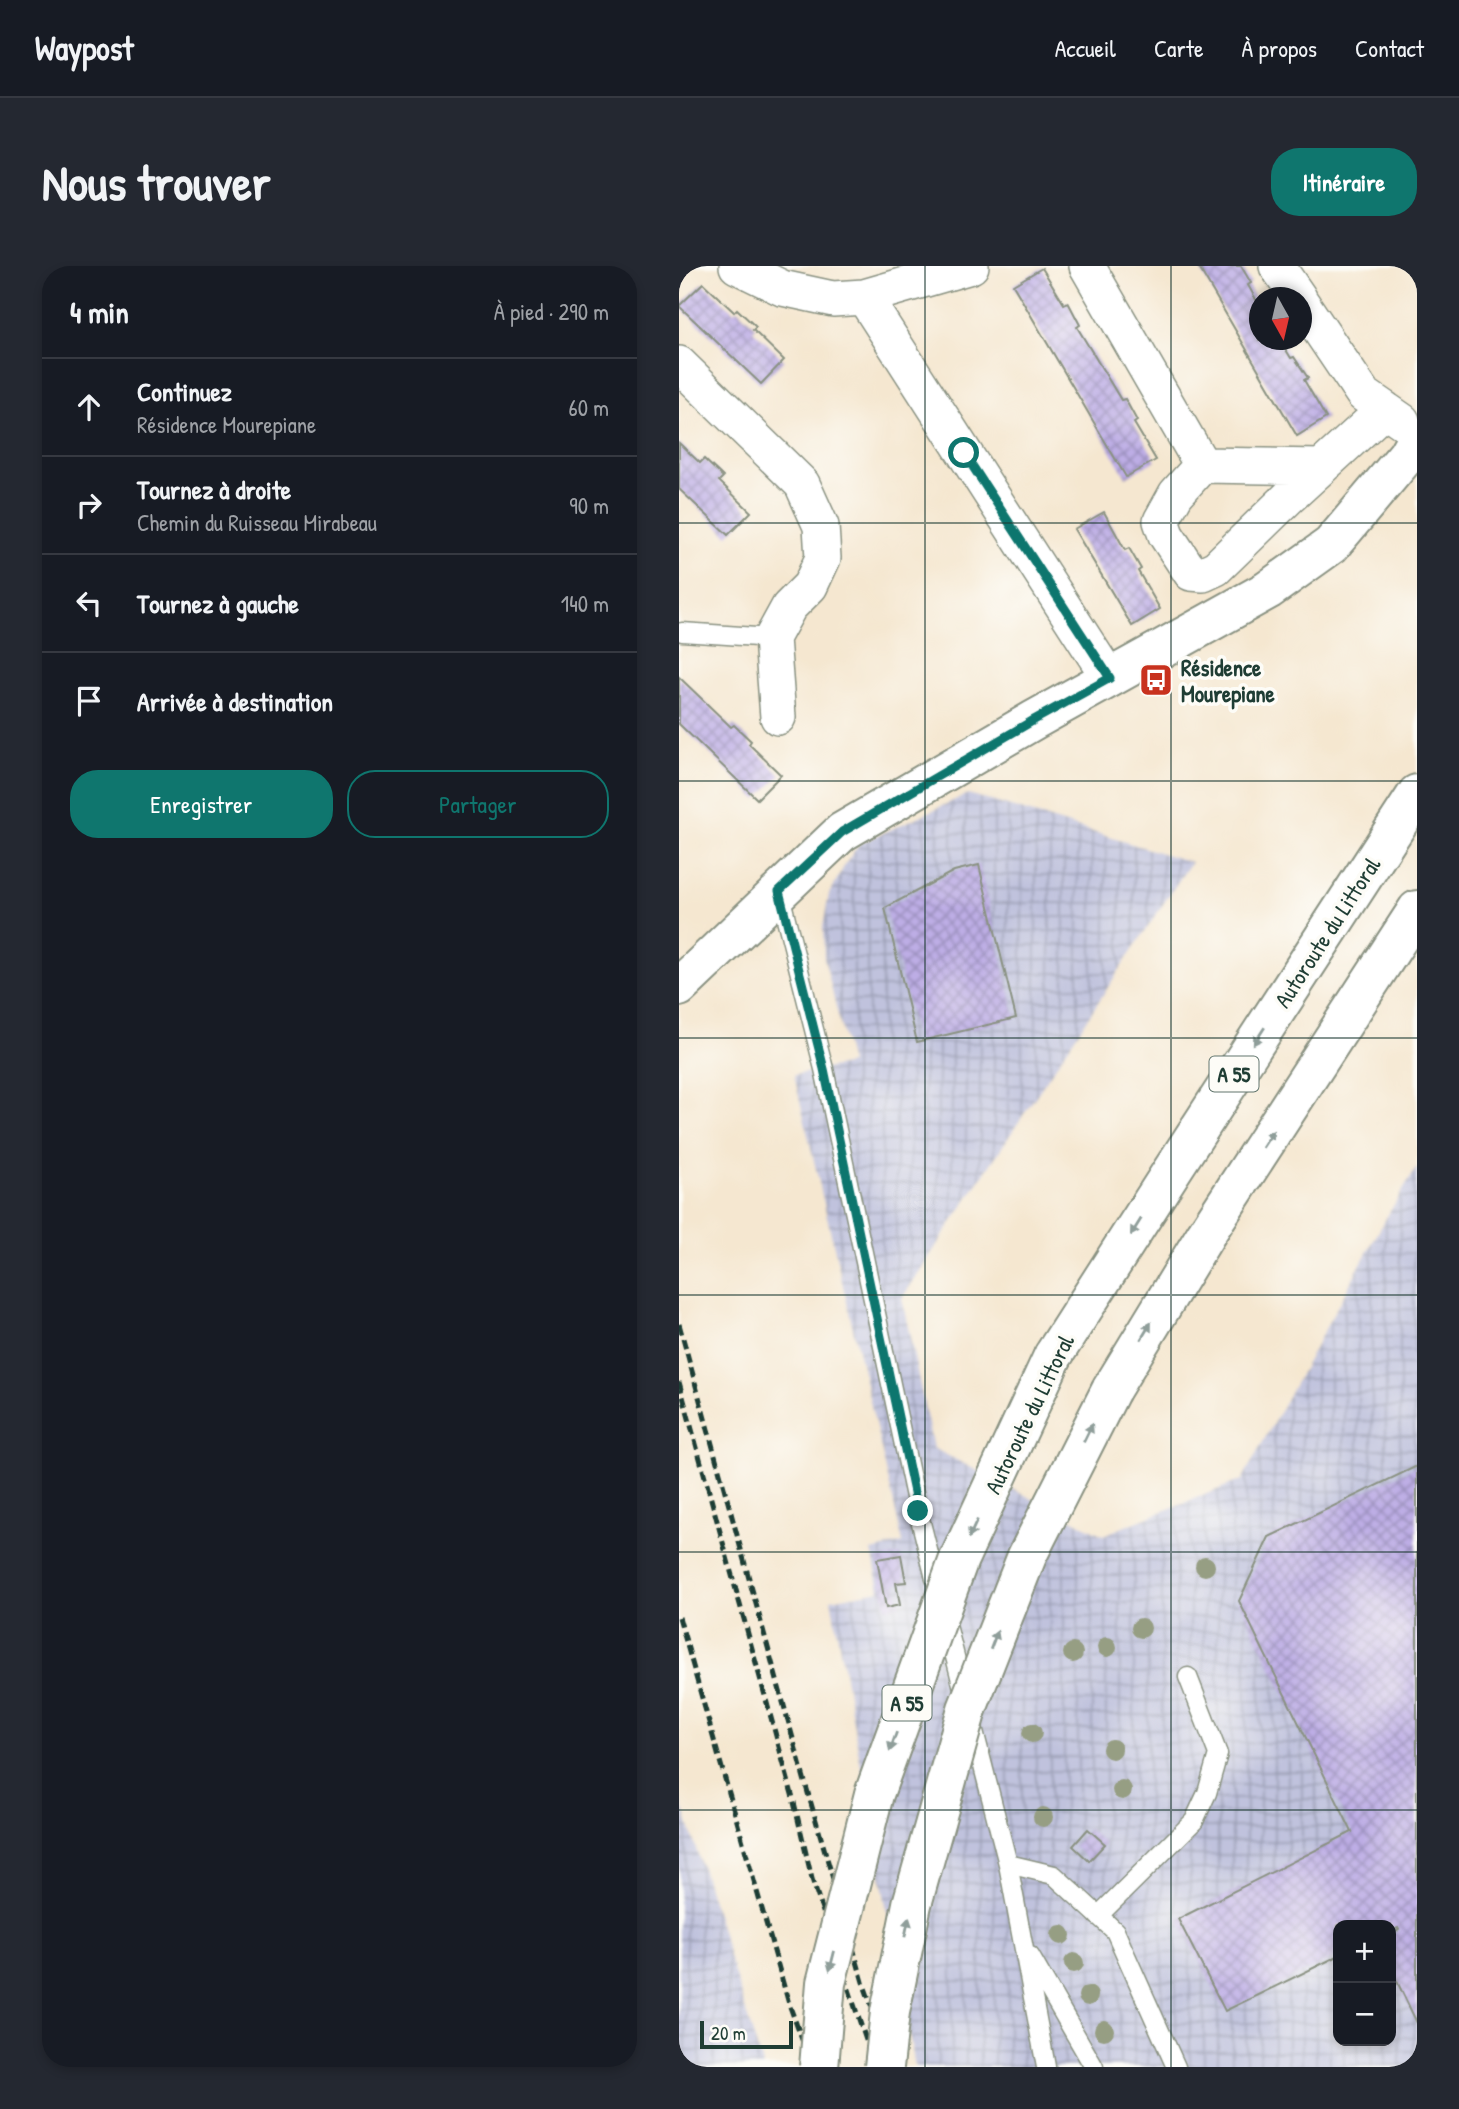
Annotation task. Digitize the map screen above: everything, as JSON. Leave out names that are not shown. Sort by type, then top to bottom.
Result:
[{"type":"main road","points":[[679,987],[842,832],[1045,714],[1268,590],[1331,545],[1406,455],[1417,436]]},
{"type":"main road","name":"Autoroute du Littoral","points":[[819,2067],[826,1983],[874,1794],[959,1559],[1053,1356],[1417,794]]},
{"type":"main road","name":"A 55","points":[[884,2067],[890,2012],[912,1904],[967,1709],[1027,1556],[1111,1390],[1206,1234],[1417,909]]},
{"type":"street","points":[[737,266],[782,288],[833,299],[864,297],[971,266]]},
{"type":"street","points":[[1087,266],[1202,465]]},
{"type":"street","points":[[1277,266],[1291,287]]},
{"type":"street","points":[[864,297],[1110,678]]},
{"type":"street","points":[[1312,318],[1363,394],[1417,430]]},
{"type":"street","points":[[679,364],[802,484],[821,526],[823,558],[810,586],[789,607],[772,638],[778,717]]},
{"type":"street","points":[[1321,467],[1202,465],[1176,494],[1161,521],[1166,535],[1191,573],[1203,574],[1216,568],[1385,409]]},
{"type":"lane","points":[[683,632],[772,638]]},
{"type":"lane","points":[[779,891],[824,1069],[918,1511],[1008,1864],[1046,2067]]},
{"type":"lane","points":[[1098,1916],[1194,1821],[1207,1793],[1218,1754],[1188,1677]]},
{"type":"lane","points":[[1008,1864],[1054,1875],[1115,1931],[1177,2067]]},
{"type":"lane","points":[[1023,1944],[1094,2067]]},
{"type":"shaded area","points":[[968,794],[1191,862],[902,1298],[933,1448],[1103,1535],[1242,1480],[1386,1218],[1417,1167],[1417,2067],[915,2067],[831,1599],[880,1590],[872,1551],[903,1543],[794,1075],[850,1064],[824,958],[823,927],[829,894],[859,844]]},
{"type":"shaded area","points":[[679,1793],[763,2067],[679,2067]]},
{"type":"building","points":[[1198,266],[1241,266],[1251,283],[1248,285],[1249,350],[1286,350],[1308,378],[1304,380],[1326,418],[1297,436]]},
{"type":"building","points":[[1042,268],[1064,304],[1068,302],[1080,325],[1077,327],[1121,400],[1125,399],[1137,421],[1134,423],[1156,460],[1126,477],[1013,285]]},
{"type":"building","points":[[703,283],[734,312],[737,309],[756,327],[753,330],[784,360],[761,384],[679,306]]},
{"type":"building","points":[[679,443],[700,463],[704,459],[723,477],[719,481],[751,512],[728,535],[679,489]]},
{"type":"building","points":[[1104,512],[1125,550],[1129,548],[1141,569],[1138,571],[1160,609],[1132,626],[1074,529]]},
{"type":"building","points":[[679,677],[731,727],[734,725],[751,741],[749,744],[781,775],[757,799],[679,724]]},
{"type":"building","points":[[979,865],[1016,1018],[917,1042],[885,908],[954,871]]},
{"type":"building","points":[[1417,1466],[1417,2023],[1396,1979],[1396,1932],[1399,1930],[1396,1929],[1396,1920],[1333,1920],[1333,1958],[1225,2011],[1178,1919],[1352,1832],[1239,1601],[1269,1537]]},
{"type":"building","points":[[901,1555],[906,1582],[896,1583],[900,1605],[886,1608],[877,1559]]},
{"type":"building","points":[[1088,1829],[1105,1844],[1089,1861],[1073,1846]]},
{"type":"railway","points":[[679,1324],[808,1793],[863,1982],[893,2067]]},
{"type":"railway","points":[[679,1382],[793,1798],[812,1879],[875,2067]]},
{"type":"railway","points":[[679,1617],[789,2004],[812,2067]]},
{"type":"place","name":"Résidence Mourepiane","points":[[1156,680]]},
{"type":"route","points":[[918,1511],[824,1069],[779,891],[842,832],[1110,678],[964,453]]}]
